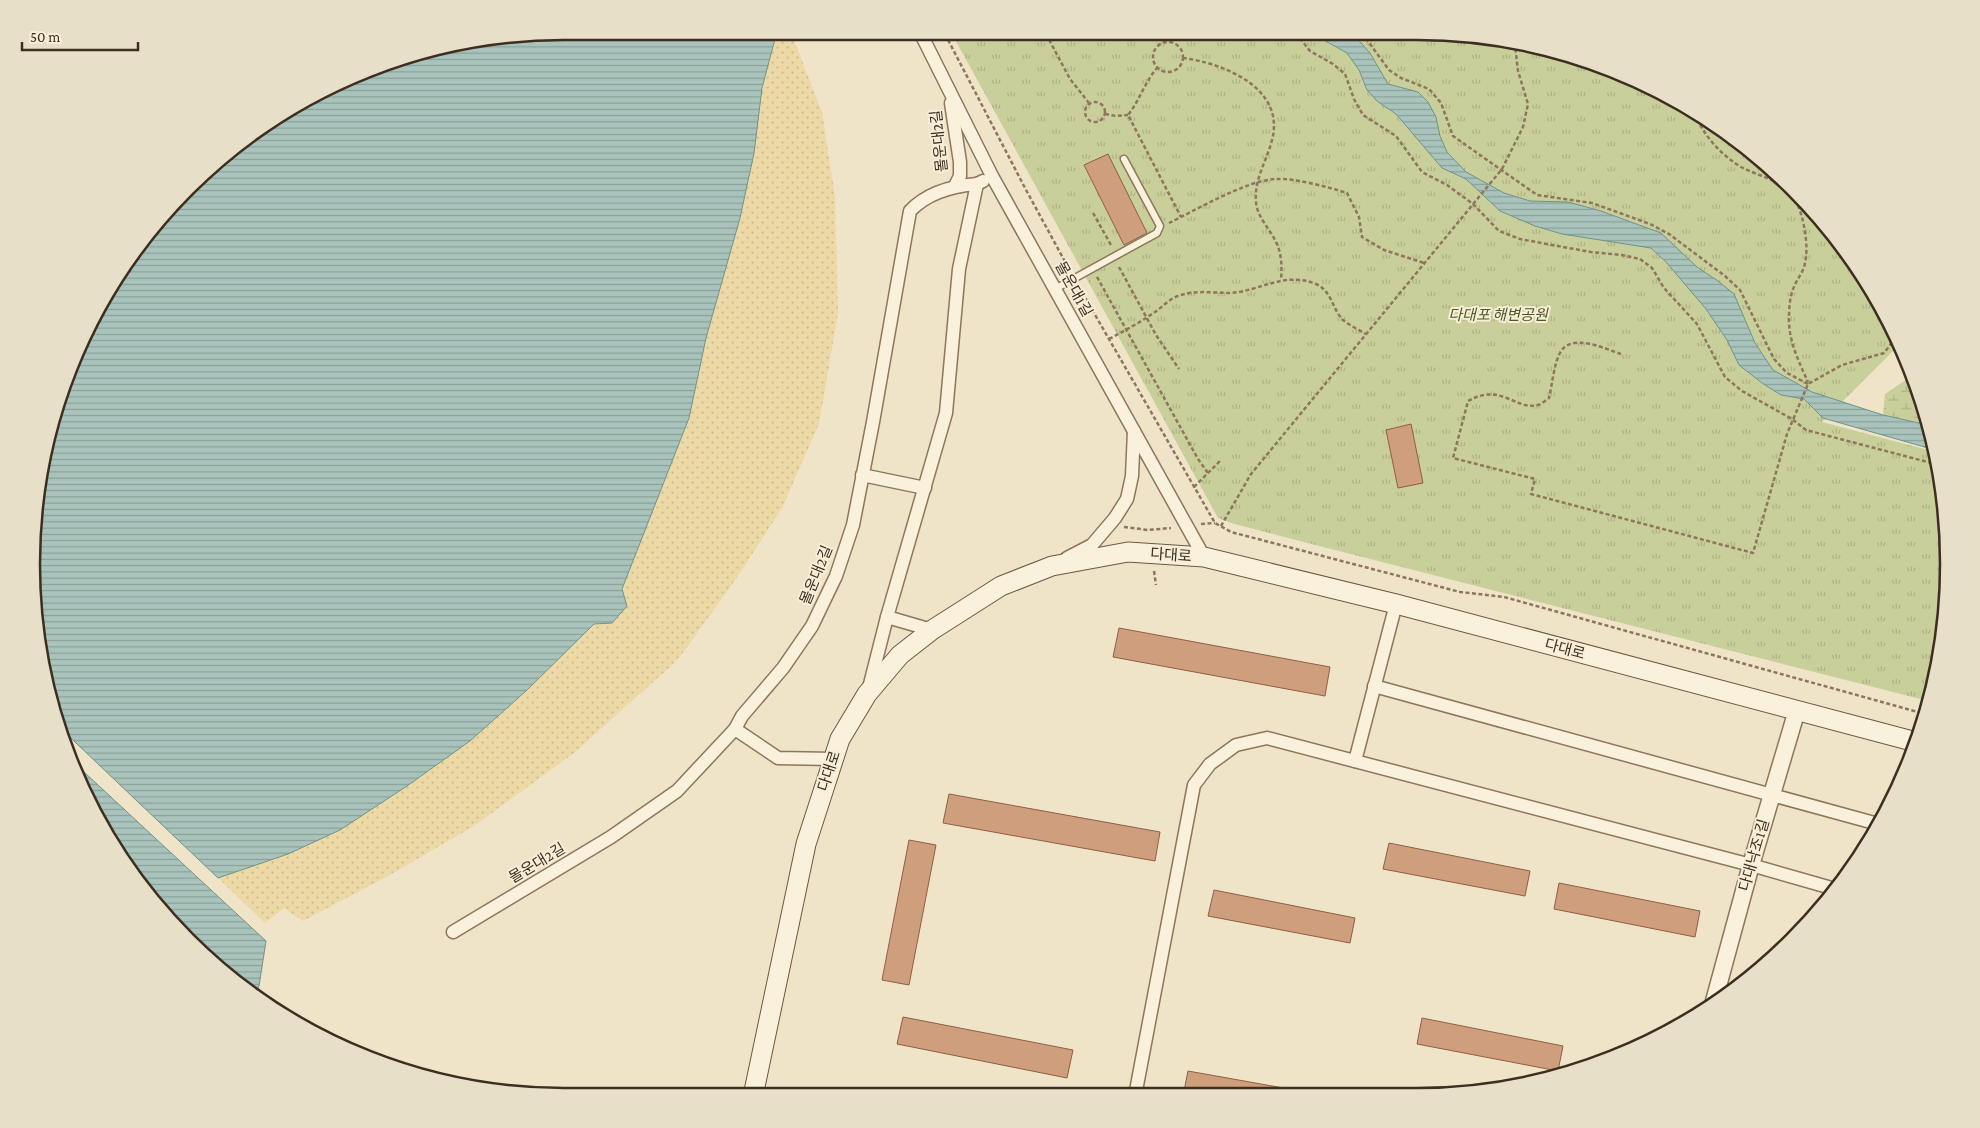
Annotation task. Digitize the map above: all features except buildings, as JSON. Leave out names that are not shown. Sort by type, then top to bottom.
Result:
[{"type":"main road","name":"다대로","points":[[756,1088],[806,844],[840,739],[867,694],[900,655],[932,630],[1001,586],[1052,566],[1128,552],[1204,557],[1396,604],[1909,740]]},
{"type":"street","name":"몰운대1길","points":[[924,40],[992,176],[1204,557]]},
{"type":"street","name":"몰운대2길","points":[[453,932],[611,837],[677,791],[735,729],[742,716],[783,668],[812,626],[836,576],[853,525],[910,212],[920,201],[955,186],[960,176],[960,162],[950,92]]},
{"type":"street","points":[[955,186],[977,184],[992,176]]},
{"type":"street","points":[[867,694],[887,617],[946,413],[959,268],[977,184]]},
{"type":"street","points":[[1052,566],[1092,545],[1115,518],[1126,499],[1132,476],[1134,431]]},
{"type":"street","points":[[862,475],[924,488]]},
{"type":"street","points":[[1355,761],[1396,604]]},
{"type":"street","points":[[887,617],[932,630]]},
{"type":"street","points":[[1374,686],[1872,822]]},
{"type":"street","name":"다대낙조1길","points":[[1716,994],[1751,865],[1797,710]]},
{"type":"street","points":[[735,729],[778,758],[834,759]]},
{"type":"street","points":[[1137,1088],[1194,785],[1210,764],[1236,745],[1267,738],[1751,865],[1828,887]]},
{"type":"lane","points":[[1055,289],[1157,233],[1160,226],[1124,159]]},
{"type":"path","points":[[948,40],[1074,278],[1215,523]]},
{"type":"path","points":[[1049,40],[1070,79],[1089,103]]},
{"type":"path","points":[[1301,40],[1310,51],[1333,64],[1345,74],[1354,99],[1363,115],[1396,136],[1422,172],[1447,185],[1473,204],[1499,231],[1520,239],[1640,259],[1652,268],[1664,288],[1697,324],[1725,376],[1742,391],[1792,419],[1806,430],[1930,463]]},
{"type":"path","points":[[1367,40],[1389,70],[1402,78],[1429,89],[1441,103],[1453,136],[1537,195],[1592,202],[1650,224],[1669,234],[1725,276],[1740,290],[1774,359],[1787,373],[1808,384]]},
{"type":"path","points":[[1165,43],[1176,45],[1181,50],[1183,58],[1181,65],[1176,70],[1168,72],[1158,67],[1154,57],[1156,50],[1165,43]]},
{"type":"path","points":[[1221,526],[1251,474],[1502,169],[1523,127],[1528,104],[1518,72],[1516,50]]},
{"type":"path","points":[[1183,58],[1202,60],[1245,78],[1260,91],[1272,110],[1275,123],[1273,138],[1256,184],[1256,204],[1259,214],[1276,243],[1280,256],[1281,280]]},
{"type":"path","points":[[1104,114],[1128,115],[1158,67]]},
{"type":"path","points":[[1099,102],[1103,106],[1104,114],[1101,120],[1096,122],[1086,118],[1084,112],[1089,103],[1099,102]]},
{"type":"path","points":[[1128,115],[1181,217]]},
{"type":"path","points":[[1699,123],[1717,147],[1740,166],[1774,182]]},
{"type":"path","points":[[1166,224],[1249,185],[1275,179],[1323,185],[1347,193],[1359,218],[1362,237],[1384,250],[1424,263]]},
{"type":"path","points":[[1797,204],[1805,232],[1805,263],[1793,289],[1789,318],[1793,347],[1808,384]]},
{"type":"path","points":[[1093,213],[1112,247],[1120,270],[1146,318],[1179,369]]},
{"type":"path","points":[[1094,268],[1145,365],[1198,460],[1208,473]]},
{"type":"path","points":[[1109,339],[1146,318],[1168,301],[1180,295],[1208,291],[1230,293],[1248,290],[1281,280],[1299,280],[1318,285],[1330,295],[1334,308],[1344,320],[1366,334]]},
{"type":"path","points":[[1621,354],[1581,342],[1569,345],[1560,351],[1548,398],[1539,405],[1529,405],[1500,395],[1490,394],[1468,400],[1453,458],[1535,479],[1531,494],[1753,552],[1792,419],[1808,384],[1842,365],[1884,352],[1891,343]]},
{"type":"path","points":[[1194,487],[1220,461]]},
{"type":"path","points":[[1196,525],[1215,523],[1231,532],[1460,592],[1504,597],[1918,712]]},
{"type":"path","points":[[1115,526],[1148,530],[1177,527]]},
{"type":"green space","name":"다대포 해변공원","points":[[955,40],[1416,40],[1484,44],[1552,58],[1617,80],[1678,110],[1707,128],[1735,148],[1787,193],[1832,245],[1870,302],[1894,350],[1822,422],[1927,450],[1936,496],[1940,564],[1936,632],[1930,666],[1922,700],[1327,548],[1218,518]]},
{"type":"green space","points":[[1906,380],[1921,423],[1883,415],[1885,394]]},
{"type":"sand","points":[[775,40],[794,40],[822,112],[835,197],[838,313],[819,424],[782,508],[738,576],[682,654],[574,753],[474,826],[388,876],[303,921],[284,908],[265,923],[218,878],[288,854],[340,830],[407,786],[470,741],[527,690],[594,624],[612,623],[626,606],[622,590],[689,418],[706,338],[740,218],[754,153],[762,88]]},
{"type":"water","points":[[775,40],[762,88],[754,153],[740,218],[706,338],[689,418],[622,589],[627,606],[612,623],[594,624],[527,690],[470,741],[407,786],[340,830],[288,854],[218,878],[70,737],[58,700],[44,632],[40,564],[41,530],[50,462],[58,428],[80,363],[110,302],[128,273],[148,245],[193,193],[245,148],[302,110],[332,94],[396,68],[462,50],[530,41]]},
{"type":"water","points":[[1324,40],[1358,40],[1370,53],[1388,84],[1418,92],[1428,102],[1436,117],[1440,136],[1447,152],[1466,172],[1504,193],[1530,201],[1568,202],[1601,211],[1661,233],[1697,267],[1734,294],[1755,343],[1773,370],[1812,392],[1883,415],[1921,423],[1927,448],[1823,418],[1804,399],[1781,395],[1762,383],[1739,365],[1727,340],[1706,309],[1666,262],[1651,248],[1562,234],[1535,226],[1500,211],[1466,179],[1442,168],[1396,114],[1377,101],[1367,90],[1359,70],[1347,53]]},
{"type":"water","points":[[83,771],[266,941],[258,989],[245,980],[193,935],[148,883],[110,826]]}]
